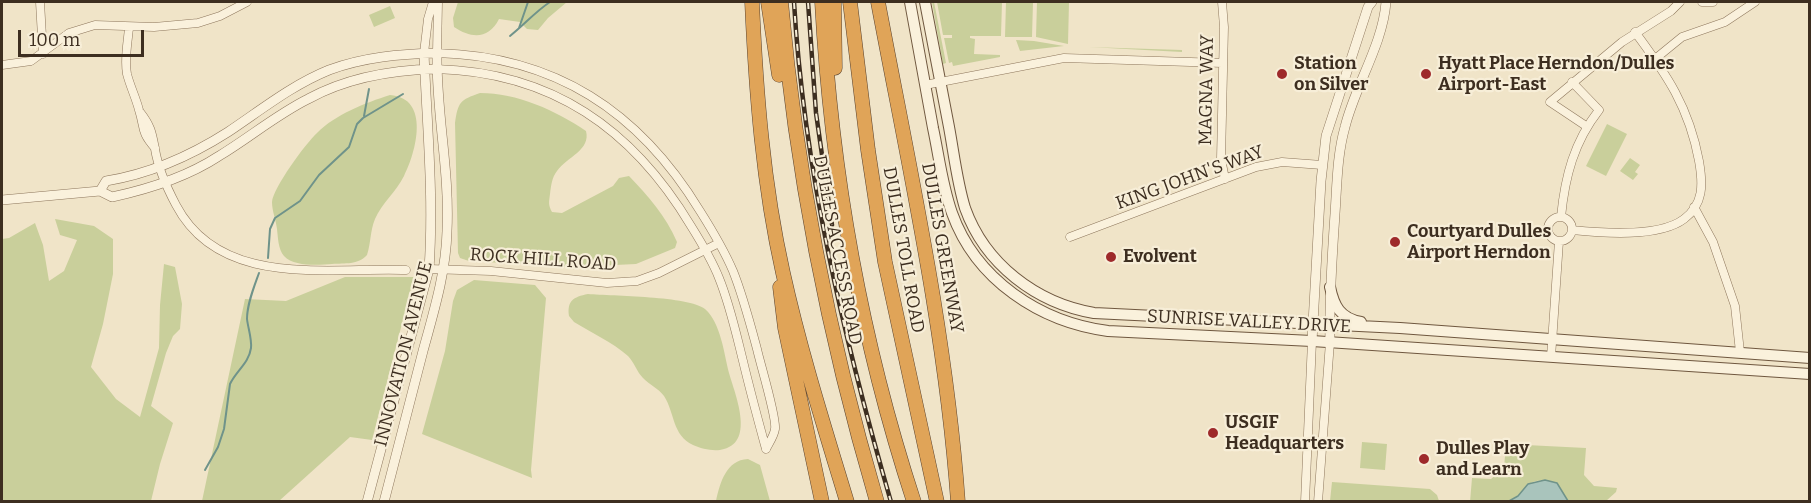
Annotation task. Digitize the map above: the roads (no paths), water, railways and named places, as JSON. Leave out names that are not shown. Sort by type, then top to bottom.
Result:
[{"type":"highway","points":[[752,2],[760,120],[777,243],[781,309],[822,501]]},
{"type":"highway","points":[[768,2],[803,216],[820,268]]},
{"type":"highway","name":"DULLES ACCESS ROAD","points":[[781,2],[789,86],[820,268],[846,389],[877,501]]},
{"type":"highway","name":"DULLES ACCESS ROAD","points":[[822,2],[827,82],[839,181],[855,272],[889,422],[914,501]]},
{"type":"highway","points":[[834,2],[839,181]]},
{"type":"highway","name":"DULLES TOLL ROAD","points":[[850,2],[868,150],[885,262],[937,501]]},
{"type":"highway","name":"DULLES GREENWAY","points":[[878,2],[936,317],[951,420],[957,501]]},
{"type":"highway","points":[[777,243],[800,342],[847,501]]},
{"type":"highway","points":[[924,444],[945,501]]},
{"type":"main road","name":"SUNRISE VALLEY DRIVE","points":[[910,2],[946,192],[960,231],[989,272],[1023,301],[1056,318],[1108,331],[1330,342],[1809,374]]},
{"type":"main road","name":"SUNRISE VALLEY DRIVE","points":[[925,2],[960,188],[970,219],[979,237],[1004,268],[1036,293],[1062,305],[1094,313],[1400,328],[1809,358]]},
{"type":"main road","points":[[1330,287],[1338,310],[1347,318],[1400,328]]},
{"type":"street","points":[[40,2],[43,54]]},
{"type":"street","points":[[2,65],[31,61],[64,37],[95,25],[154,27],[198,23],[219,16],[247,2]]},
{"type":"street","points":[[424,54],[428,20],[433,2]]},
{"type":"street","points":[[436,53],[438,2]]},
{"type":"street","name":"MAGNA WAY","points":[[1222,2],[1224,36],[1221,159],[1225,179]]},
{"type":"street","points":[[1305,501],[1312,324],[1322,165],[1329,123],[1368,7],[1372,2]]},
{"type":"street","points":[[1318,501],[1330,342],[1330,287],[1342,136],[1382,22],[1386,2]]},
{"type":"street","points":[[1586,126],[1550,102],[1635,32],[1665,15],[1680,2]]},
{"type":"street","points":[[1702,2],[1713,2]]},
{"type":"street","points":[[1655,59],[1682,38],[1725,22],[1755,2]]},
{"type":"street","points":[[129,27],[126,66],[140,112],[141,126],[147,139],[155,148],[165,182],[181,214],[193,230],[211,245],[232,256],[262,266],[291,270],[406,270]]},
{"type":"street","points":[[1572,230],[1609,233],[1652,230],[1668,226],[1684,219],[1702,192],[1689,118],[1655,59],[1635,32]]},
{"type":"street","points":[[2,201],[100,191],[112,197],[165,182],[217,158],[282,114],[326,90],[365,76],[425,69],[495,75],[558,96],[599,120],[632,148],[661,180],[705,251],[726,295],[765,449],[776,427],[746,308],[719,243],[692,197],[664,157],[620,117],[601,103],[552,76],[481,56],[436,53],[376,57],[328,71],[288,90],[202,148],[160,165],[106,181],[100,191]]},
{"type":"street","name":"INNOVATION AVENUE","points":[[384,501],[434,313],[443,270],[447,230],[446,183],[436,53]]},
{"type":"street","name":"INNOVATION AVENUE","points":[[367,501],[429,269],[431,177],[424,54]]},
{"type":"street","points":[[925,86],[1064,58],[1222,63]]},
{"type":"street","points":[[1561,217],[1570,161],[1586,126],[1599,110],[1572,82]]},
{"type":"street","name":"KING JOHN'S WAY","points":[[1070,237],[1256,167],[1282,162],[1322,165]]},
{"type":"street","points":[[1694,207],[1713,242],[1735,306],[1740,352]]},
{"type":"street","points":[[1561,217],[1568,220],[1572,230],[1569,237],[1559,241],[1552,238],[1548,228],[1551,221],[1561,217]]},
{"type":"street","points":[[1551,357],[1559,241]]},
{"type":"street","name":"ROCK HILL ROAD","points":[[429,269],[490,271],[607,283],[637,281],[719,243]]},
{"type":"water","points":[[1545,480],[1557,483],[1568,501],[1509,501],[1518,496],[1528,484]]},
{"type":"waterway","points":[[519,28],[528,2]]},
{"type":"waterway","points":[[510,36],[550,2]]},
{"type":"waterway","points":[[364,116],[369,89]]},
{"type":"waterway","points":[[268,258],[270,229],[275,218],[300,201],[319,175],[349,147],[357,124],[363,118],[403,94]]},
{"type":"waterway","points":[[205,470],[218,447],[224,429],[230,384],[250,353],[251,341],[247,313],[259,273]]},
{"type":"railway","points":[[794,2],[807,128],[829,254],[857,379],[891,502]]},
{"type":"railway","points":[[808,2],[816,113],[832,225]]},
{"type":"place","name":"Station on Silver","points":[[1282,74]]},
{"type":"place","name":"Hyatt Place Herndon/Dulles Airport-East","points":[[1426,74]]},
{"type":"place","name":"Courtyard Dulles Airport Herndon","points":[[1395,242]]},
{"type":"place","name":"Evolvent","points":[[1111,257]]},
{"type":"place","name":"USGIF Headquarters","points":[[1213,433]]},
{"type":"place","name":"Dulles Play and Learn","points":[[1424,459]]}]
